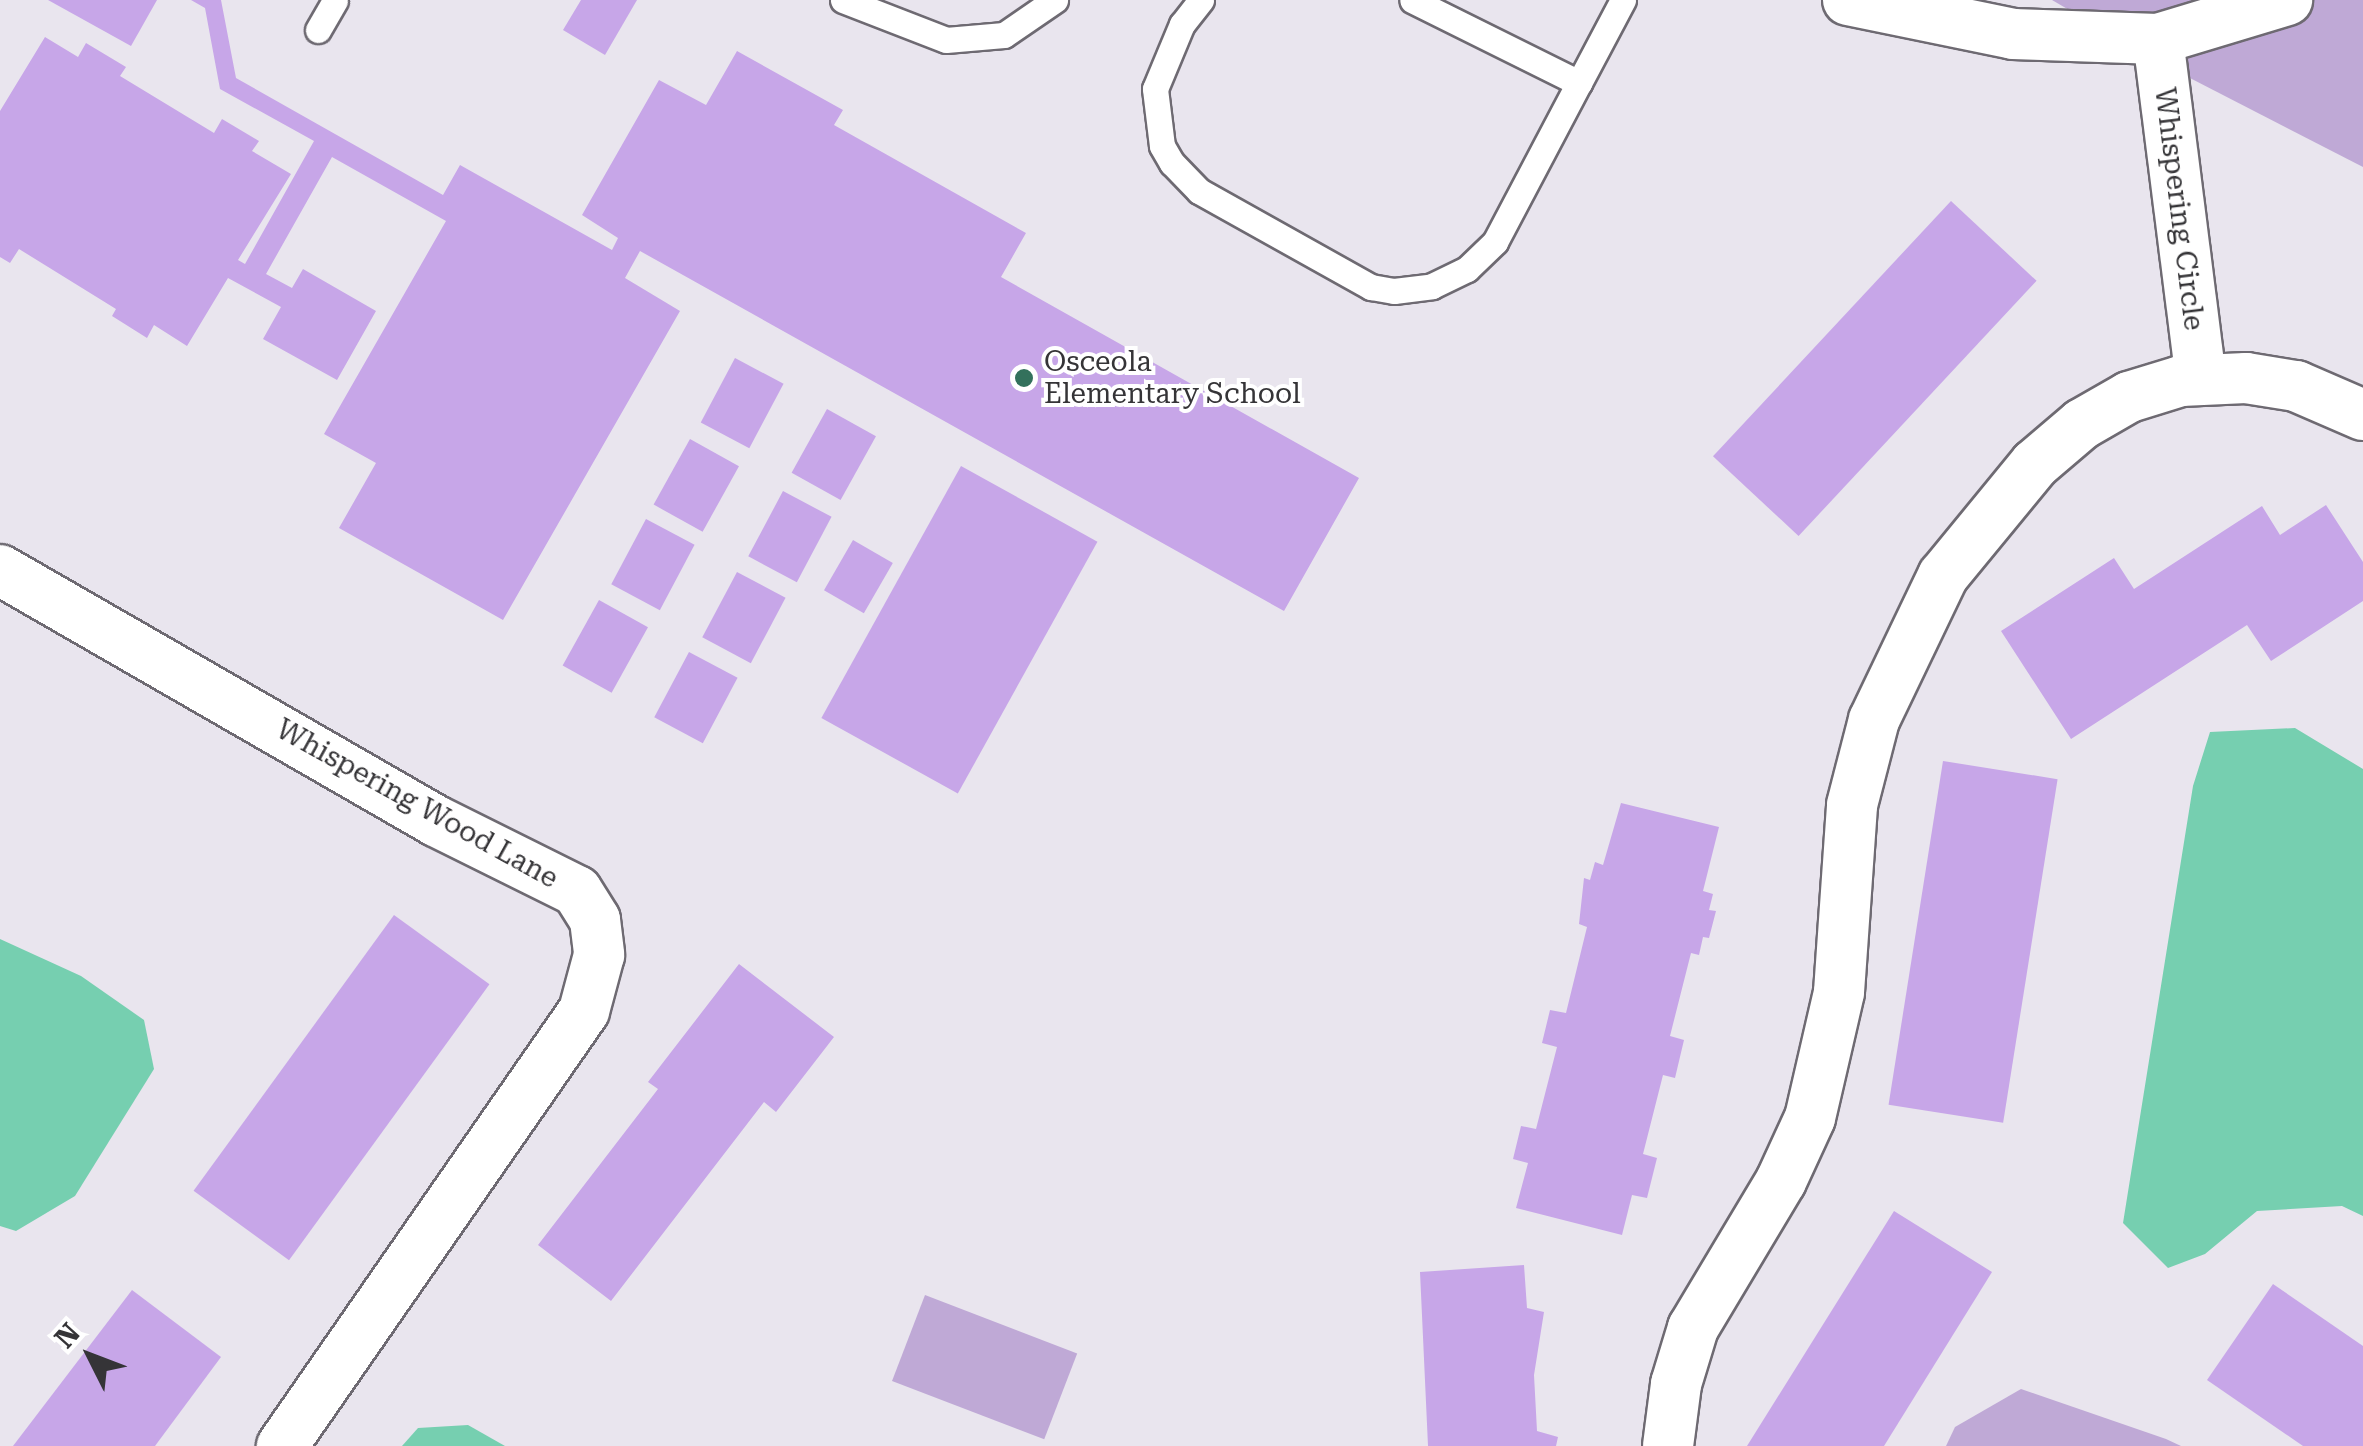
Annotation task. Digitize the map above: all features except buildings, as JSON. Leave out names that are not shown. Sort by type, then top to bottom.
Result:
[{"type":"street","points":[[1848,0],[1922,20],[2013,34],[2158,39],[2287,0]]},
{"type":"street","name":"Whispering Circle","points":[[2158,39],[2201,379]]},
{"type":"street","points":[[1668,1446],[1676,1384],[1693,1328],[1781,1181],[1828,1057],[1852,805],[1874,720],[1903,648],[1943,576],[2035,464],[2082,424],[2130,397],[2201,379],[2296,386],[2363,414]]},
{"type":"street","name":"Whispering Wood Lane","points":[[0,570],[436,821],[576,891],[595,920],[599,955],[584,1011],[282,1446]]},
{"type":"lane","points":[[318,30],[335,0]]},
{"type":"lane","points":[[843,0],[946,40],[1004,35],[1045,3]]},
{"type":"lane","points":[[1200,0],[1182,24],[1155,89],[1162,146],[1172,163],[1199,191],[1371,288],[1432,286],[1467,268],[1495,242],[1622,0]]},
{"type":"lane","points":[[1412,0],[1579,83]]},
{"type":"shaded area","points":[[2052,0],[2363,0],[2363,167],[2153,59]]},
{"type":"shaded area","points":[[2295,728],[2363,769],[2363,1216],[2342,1206],[2257,1211],[2205,1254],[2168,1268],[2123,1223],[2193,786],[2210,732]]},
{"type":"shaded area","points":[[0,939],[81,976],[144,1020],[154,1069],[75,1196],[16,1231],[0,1226]]},
{"type":"shaded area","points":[[925,1295],[1077,1353],[1044,1439],[892,1381]]},
{"type":"shaded area","points":[[2021,1389],[2181,1446],[1946,1446],[1955,1427]]},
{"type":"shaded area","points":[[468,1425],[505,1446],[402,1446],[418,1428]]},
{"type":"place","name":"Osceola Elementary School","points":[[1024,378]]}]
